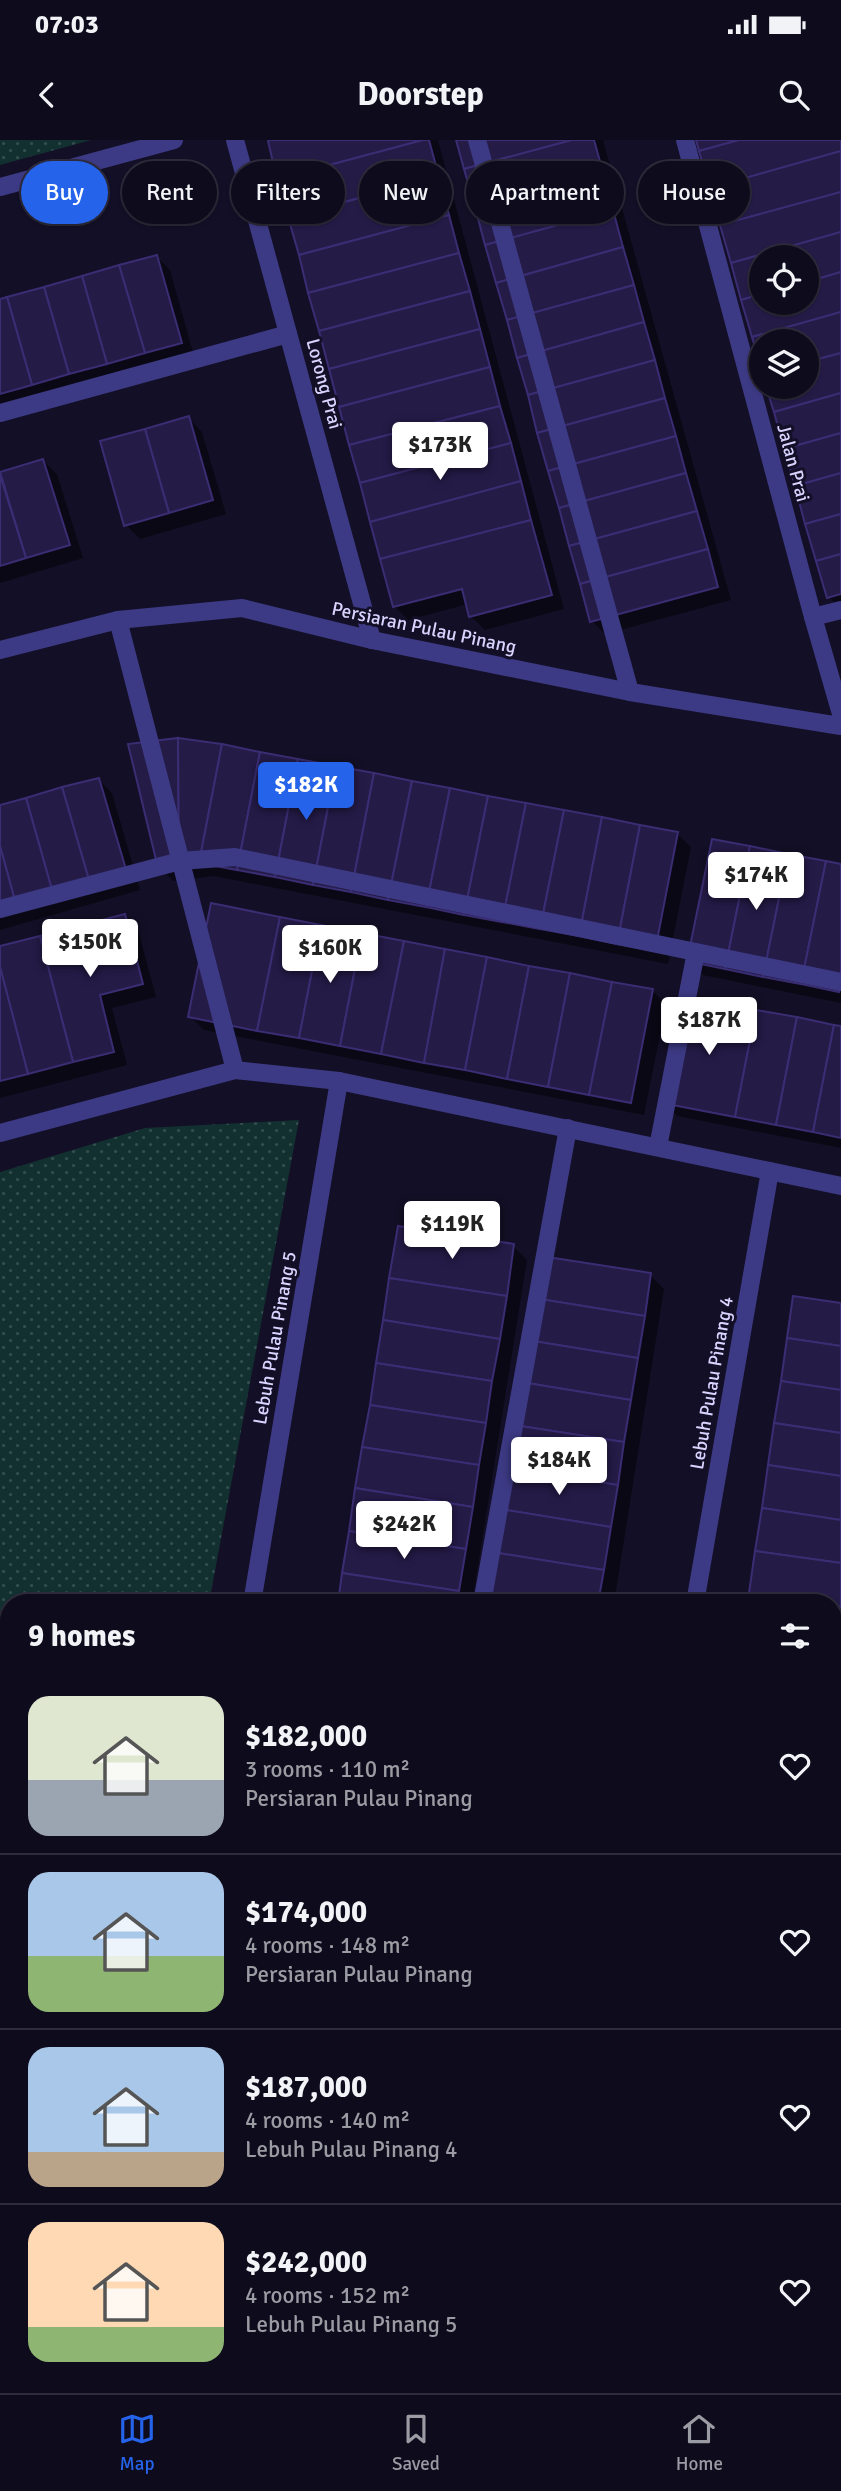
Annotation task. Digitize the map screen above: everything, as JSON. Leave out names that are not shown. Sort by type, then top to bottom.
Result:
[{"type":"street","points":[[0,187],[174,140]]},
{"type":"street","name":"Lorong Prai","points":[[235,140],[372,640]]},
{"type":"street","points":[[477,140],[629,692]]},
{"type":"street","name":"Jalan Prai","points":[[685,140],[841,714]]},
{"type":"street","points":[[0,413],[288,334]]},
{"type":"street","name":"Persiaran Pulau Pinang","points":[[0,650],[118,620],[242,608],[372,640],[629,692],[841,726]]},
{"type":"street","points":[[813,617],[841,610]]},
{"type":"street","points":[[118,620],[235,1070]]},
{"type":"street","points":[[0,909],[180,861],[234,856],[841,982]]},
{"type":"street","points":[[658,1147],[696,952]]},
{"type":"street","points":[[0,1133],[235,1070],[339,1081],[841,1186]]},
{"type":"street","name":"Lebuh Pulau Pinang 5","points":[[254,1594],[339,1081]]},
{"type":"street","points":[[484,1594],[568,1128]]},
{"type":"street","name":"Lebuh Pulau Pinang 4","points":[[697,1594],[770,1171]]},
{"type":"green space","points":[[0,140],[91,140],[0,165]]},
{"type":"green space","points":[[299,1120],[211,1594],[0,1594],[0,1172],[145,1128]]},
{"type":"building","points":[[423,140],[344,161],[273,161],[268,141]]},
{"type":"building","points":[[429,140],[435,161],[359,161],[359,198],[345,202],[344,161]]},
{"type":"building","points":[[456,140],[572,140],[494,161],[466,161],[464,169]]},
{"type":"building","points":[[572,140],[594,140],[600,161],[494,161]]},
{"type":"building","points":[[696,140],[739,140],[699,151]]},
{"type":"building","points":[[739,140],[841,140],[841,151],[750,177],[750,161],[702,161],[699,151]]},
{"type":"building","points":[[841,151],[841,192],[750,217],[750,177]]},
{"type":"building","points":[[841,192],[841,232],[795,245],[749,245],[749,258],[731,263],[720,225],[750,224],[750,217]]},
{"type":"building","points":[[359,198],[359,224],[415,224],[299,255],[290,224],[345,224],[345,202]]},
{"type":"building","points":[[415,224],[451,224],[459,253],[308,293],[299,255]]},
{"type":"building","points":[[479,224],[562,224],[485,245]]},
{"type":"building","points":[[562,224],[617,224],[623,247],[496,283],[485,245]]},
{"type":"building","points":[[841,232],[841,272],[819,278],[819,245],[795,245]]},
{"type":"building","points":[[623,247],[634,285],[507,320],[496,283]]},
{"type":"building","points":[[459,253],[470,291],[319,331],[308,293]]},
{"type":"building","points":[[157,255],[182,343],[145,353],[119,265]]},
{"type":"building","points":[[749,258],[749,298],[741,300],[731,263]]},
{"type":"building","points":[[119,265],[145,353],[107,364],[82,276]]},
{"type":"building","points":[[841,272],[841,312],[780,329],[750,329],[741,300],[749,298],[749,315],[819,315],[819,278]]},
{"type":"building","points":[[82,276],[107,364],[69,374],[44,287]]},
{"type":"building","points":[[634,285],[644,322],[517,358],[507,320]]},
{"type":"building","points":[[44,287],[69,374],[32,385],[7,297]]},
{"type":"building","points":[[470,291],[480,329],[329,369],[319,331]]},
{"type":"building","points":[[7,297],[32,385],[0,394],[0,299]]},
{"type":"building","points":[[841,312],[841,353],[819,359],[819,329],[780,329]]},
{"type":"building","points":[[644,322],[655,360],[528,395],[517,358]]},
{"type":"building","points":[[480,329],[490,367],[339,407],[329,369]]},
{"type":"building","points":[[841,353],[841,393],[774,412],[770,399],[819,399],[819,359]]},
{"type":"building","points":[[655,360],[665,398],[537,433],[528,395]]},
{"type":"building","points":[[490,367],[500,406],[349,445],[339,407]]},
{"type":"building","points":[[841,393],[841,433],[784,449],[774,412]]},
{"type":"building","points":[[665,398],[676,436],[548,471],[537,433]]},
{"type":"building","points":[[500,406],[511,443],[360,483],[349,445]]},
{"type":"building","points":[[189,416],[213,500],[169,513],[145,429]]},
{"type":"building","points":[[145,429],[169,513],[124,526],[100,441]]},
{"type":"building","points":[[841,433],[841,473],[795,486],[784,449]]},
{"type":"building","points":[[676,436],[686,473],[559,508],[548,471]]},
{"type":"building","points":[[511,443],[521,481],[370,522],[360,483]]},
{"type":"building","points":[[43,459],[70,545],[26,558],[0,472]]},
{"type":"building","points":[[686,473],[697,511],[569,546],[559,508]]},
{"type":"building","points":[[841,473],[841,514],[805,524],[795,486]]},
{"type":"building","points":[[0,475],[26,558],[0,566]]},
{"type":"building","points":[[521,481],[531,520],[380,559],[370,522]]},
{"type":"building","points":[[697,511],[708,549],[580,584],[569,546]]},
{"type":"building","points":[[841,514],[841,554],[816,561],[805,524]]},
{"type":"building","points":[[531,520],[552,595],[469,617],[462,589],[393,607],[380,559]]},
{"type":"building","points":[[708,549],[718,587],[590,622],[580,584]]},
{"type":"building","points":[[841,554],[841,594],[827,598],[816,561]]},
{"type":"building","points":[[178,738],[179,864],[158,868],[128,744]]},
{"type":"building","points":[[178,738],[222,744],[199,863],[179,864]]},
{"type":"building","points":[[222,744],[260,752],[237,870],[199,863]]},
{"type":"building","points":[[260,752],[298,759],[275,877],[237,870]]},
{"type":"building","points":[[298,759],[336,766],[313,885],[275,877]]},
{"type":"building","points":[[336,766],[374,773],[351,892],[313,885]]},
{"type":"building","points":[[374,773],[412,781],[388,900],[351,892]]},
{"type":"building","points":[[99,778],[128,876],[91,887],[62,787]]},
{"type":"building","points":[[412,781],[450,788],[426,907],[388,900]]},
{"type":"building","points":[[62,787],[91,887],[54,897],[26,798]]},
{"type":"building","points":[[450,788],[488,796],[464,915],[426,907]]},
{"type":"building","points":[[488,796],[526,803],[502,922],[464,915]]},
{"type":"building","points":[[26,798],[54,897],[17,908],[0,846],[0,805]]},
{"type":"building","points":[[526,803],[564,810],[540,929],[502,922]]},
{"type":"building","points":[[564,810],[602,817],[579,936],[540,929]]},
{"type":"building","points":[[602,817],[640,825],[617,944],[579,936]]},
{"type":"building","points":[[640,825],[678,832],[655,951],[617,944]]},
{"type":"building","points":[[712,839],[750,846],[725,969],[687,961]]},
{"type":"building","points":[[0,846],[17,908],[0,913]]},
{"type":"building","points":[[750,846],[788,854],[763,977],[725,969]]},
{"type":"building","points":[[788,854],[826,861],[801,984],[763,977]]},
{"type":"building","points":[[826,861],[841,864],[839,992],[801,984]]},
{"type":"building","points":[[211,903],[280,917],[257,1031],[188,1017]]},
{"type":"building","points":[[125,914],[143,984],[100,995],[114,1052],[73,1062],[40,936]]},
{"type":"building","points":[[280,917],[321,925],[299,1038],[257,1031]]},
{"type":"building","points":[[321,925],[362,933],[340,1046],[299,1038]]},
{"type":"building","points":[[362,933],[404,941],[381,1054],[340,1046]]},
{"type":"building","points":[[40,936],[73,1062],[28,1074],[0,967],[0,946]]},
{"type":"building","points":[[404,941],[445,949],[424,1063],[381,1054]]},
{"type":"building","points":[[445,949],[487,957],[465,1070],[424,1063]]},
{"type":"building","points":[[487,957],[529,966],[507,1079],[465,1070]]},
{"type":"building","points":[[529,966],[570,973],[548,1087],[507,1079]]},
{"type":"building","points":[[0,967],[28,1074],[0,1081]]},
{"type":"building","points":[[570,973],[612,982],[589,1095],[548,1087]]},
{"type":"building","points":[[612,982],[653,989],[631,1103],[589,1095]]},
{"type":"building","points":[[683,996],[756,1010],[735,1117],[662,1103]]},
{"type":"building","points":[[756,1010],[797,1017],[776,1125],[735,1117]]},
{"type":"building","points":[[797,1017],[834,1025],[813,1132],[776,1125]]},
{"type":"building","points":[[834,1025],[841,1026],[841,1138],[813,1132]]},
{"type":"building","points":[[398,1226],[514,1244],[507,1296],[389,1278]]},
{"type":"building","points":[[541,1256],[651,1273],[645,1316],[534,1298]]},
{"type":"building","points":[[389,1278],[507,1296],[500,1339],[383,1320]]},
{"type":"building","points":[[793,1296],[841,1303],[841,1346],[787,1338]]},
{"type":"building","points":[[534,1298],[645,1316],[638,1358],[527,1340]]},
{"type":"building","points":[[383,1320],[500,1339],[492,1381],[376,1363]]},
{"type":"building","points":[[787,1338],[841,1346],[841,1390],[781,1381]]},
{"type":"building","points":[[527,1340],[638,1358],[631,1400],[521,1382]]},
{"type":"building","points":[[376,1363],[492,1381],[486,1423],[370,1405]]},
{"type":"building","points":[[781,1381],[841,1390],[841,1433],[774,1423]]},
{"type":"building","points":[[521,1382],[631,1400],[624,1442],[514,1425]]},
{"type":"building","points":[[370,1405],[486,1423],[479,1465],[362,1447]]},
{"type":"building","points":[[774,1423],[841,1433],[841,1476],[768,1465]]},
{"type":"building","points":[[514,1425],[624,1442],[618,1485],[507,1467]]},
{"type":"building","points":[[362,1447],[479,1465],[473,1507],[355,1488]]},
{"type":"building","points":[[768,1465],[841,1476],[841,1520],[762,1508]]},
{"type":"building","points":[[507,1467],[618,1485],[611,1527],[500,1509]]},
{"type":"building","points":[[355,1488],[473,1507],[466,1549],[349,1531]]},
{"type":"building","points":[[762,1508],[841,1520],[841,1563],[755,1551]]},
{"type":"building","points":[[500,1509],[611,1527],[604,1570],[492,1552]]},
{"type":"building","points":[[349,1531],[466,1549],[459,1591],[342,1573]]},
{"type":"building","points":[[755,1551],[841,1563],[841,1594],[749,1593]]},
{"type":"building","points":[[492,1552],[604,1570],[600,1594],[486,1594]]},
{"type":"building","points":[[342,1573],[459,1591],[458,1594],[339,1594]]}]
